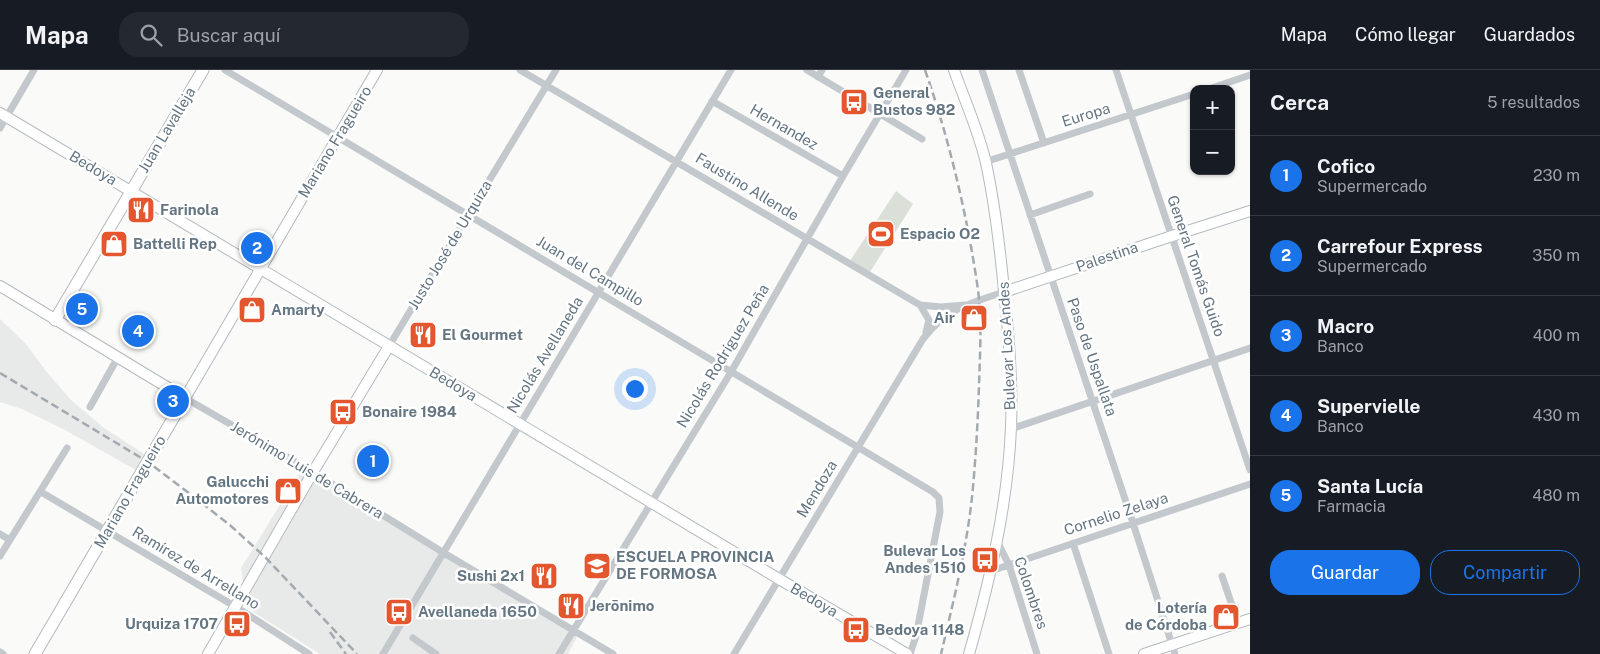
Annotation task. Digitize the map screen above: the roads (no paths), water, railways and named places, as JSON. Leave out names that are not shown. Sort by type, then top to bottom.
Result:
[{"type":"main road","name":"Juan Lavalleja","points":[[55,320],[203,70]]},
{"type":"main road","name":"Mariano Fragueiro","points":[[35,654],[377,70]]},
{"type":"main road","name":"Bulevar Los Andes","points":[[954,70],[986,162],[996,220],[1010,352],[1011,429],[1005,486],[991,571],[970,654]]},
{"type":"main road","name":"Bedoya","points":[[3,115],[778,579],[909,654]]},
{"type":"main road","name":"Palestina","points":[[1004,292],[1250,211]]},
{"type":"main road","name":"Jerónimo Luis de Cabrera","points":[[0,286],[185,398]]},
{"type":"main road","name":"Justo José de Urquiza","points":[[208,654],[389,346]]},
{"type":"main road","points":[[1144,654],[1173,650],[1250,619]]},
{"type":"street","points":[[0,128],[3,115],[34,70]]},
{"type":"street","name":"Juan del Campillo","points":[[225,70],[933,492],[939,498],[941,504],[940,512],[916,636],[909,654]]},
{"type":"street","name":"Faustino Allende","points":[[520,70],[920,305],[941,307],[965,305]]},
{"type":"street","name":"Justo José de Urquiza","points":[[389,346],[556,70]]},
{"type":"street","name":"Nicolás Avellaneda","points":[[385,653],[731,70]]},
{"type":"street","points":[[807,70],[820,73],[880,114],[922,139]]},
{"type":"street","name":"Nicolás Rodríguez Peña","points":[[559,654],[731,372],[906,70]]},
{"type":"street","name":"Paso de Uspallata","points":[[982,70],[1093,401],[1173,650]]},
{"type":"street","points":[[1019,70],[1044,142]]},
{"type":"street","name":"General Tomás Guido","points":[[1116,70],[1250,470]]},
{"type":"street","points":[[1221,85],[1250,75]]},
{"type":"street","name":"Europa","points":[[986,162],[1190,95]]},
{"type":"street","name":"Hernandez","points":[[712,101],[843,176]]},
{"type":"street","points":[[1030,215],[1090,194]]},
{"type":"street","name":"Palestina","points":[[965,305],[1004,292]]},
{"type":"street","name":"Mendoza","points":[[920,305],[928,320],[923,339]]},
{"type":"street","name":"Mendoza","points":[[734,654],[923,339],[934,325],[965,305]]},
{"type":"street","points":[[1011,429],[1250,348]]},
{"type":"street","points":[[90,406],[118,357]]},
{"type":"street","name":"Jerónimo Luis de Cabrera","points":[[185,398],[314,472],[444,553],[614,654]]},
{"type":"street","points":[[0,556],[67,448]]},
{"type":"street","name":"Cornelio Zelaya","points":[[991,571],[1250,484]]},
{"type":"street","name":"Ramírez de Arrellano","points":[[41,492],[236,607],[309,654]]},
{"type":"street","points":[[0,534],[10,540]]},
{"type":"street","name":"Colombres","points":[[997,541],[1008,565],[1037,654]]},
{"type":"street","points":[[1073,543],[1109,654]]},
{"type":"street","points":[[1222,576],[1238,623]]},
{"type":"street","points":[[413,638],[436,654]]},
{"type":"railway","points":[[925,70],[950,151],[963,207],[978,290],[980,326],[977,423],[971,508],[960,571],[941,654]]},
{"type":"railway","points":[[0,373],[148,462],[231,526],[265,557],[357,654]]},
{"type":"railway","points":[[330,632],[346,654]]},
{"type":"place","name":"General Bustos 982","points":[[854,102]]},
{"type":"place","name":"Farinola","points":[[141,210]]},
{"type":"place","name":"Espacio O2","points":[[881,234]]},
{"type":"place","name":"Battelli Rep","points":[[114,244]]},
{"type":"place","name":"Carrefour Express","points":[[257,248]]},
{"type":"place","name":"Santa Lucía","points":[[82,309]]},
{"type":"place","name":"Amarty","points":[[252,310]]},
{"type":"place","name":"Air","points":[[974,318]]},
{"type":"place","name":"Supervielle","points":[[138,331]]},
{"type":"place","name":"El Gourmet","points":[[423,335]]},
{"type":"place","name":"Macro","points":[[173,401]]},
{"type":"place","name":"Bonaire 1984","points":[[343,412]]},
{"type":"place","name":"Cofico","points":[[373,461]]},
{"type":"place","name":"Galucchi Automotores","points":[[288,491]]},
{"type":"place","name":"Bulevar Los Andes 1510","points":[[985,560]]},
{"type":"place","name":"ESCUELA PROVINCIA DE FORMOSA","points":[[597,566]]},
{"type":"place","name":"Sushi 2x1","points":[[544,576]]},
{"type":"place","name":"Jerōnimo","points":[[571,606]]},
{"type":"place","name":"Avellaneda 1650","points":[[399,612]]},
{"type":"place","name":"Lotería de Córdoba","points":[[1226,617]]},
{"type":"place","name":"Urquiza 1707","points":[[237,624]]},
{"type":"place","name":"Bedoya 1148","points":[[856,630]]}]
